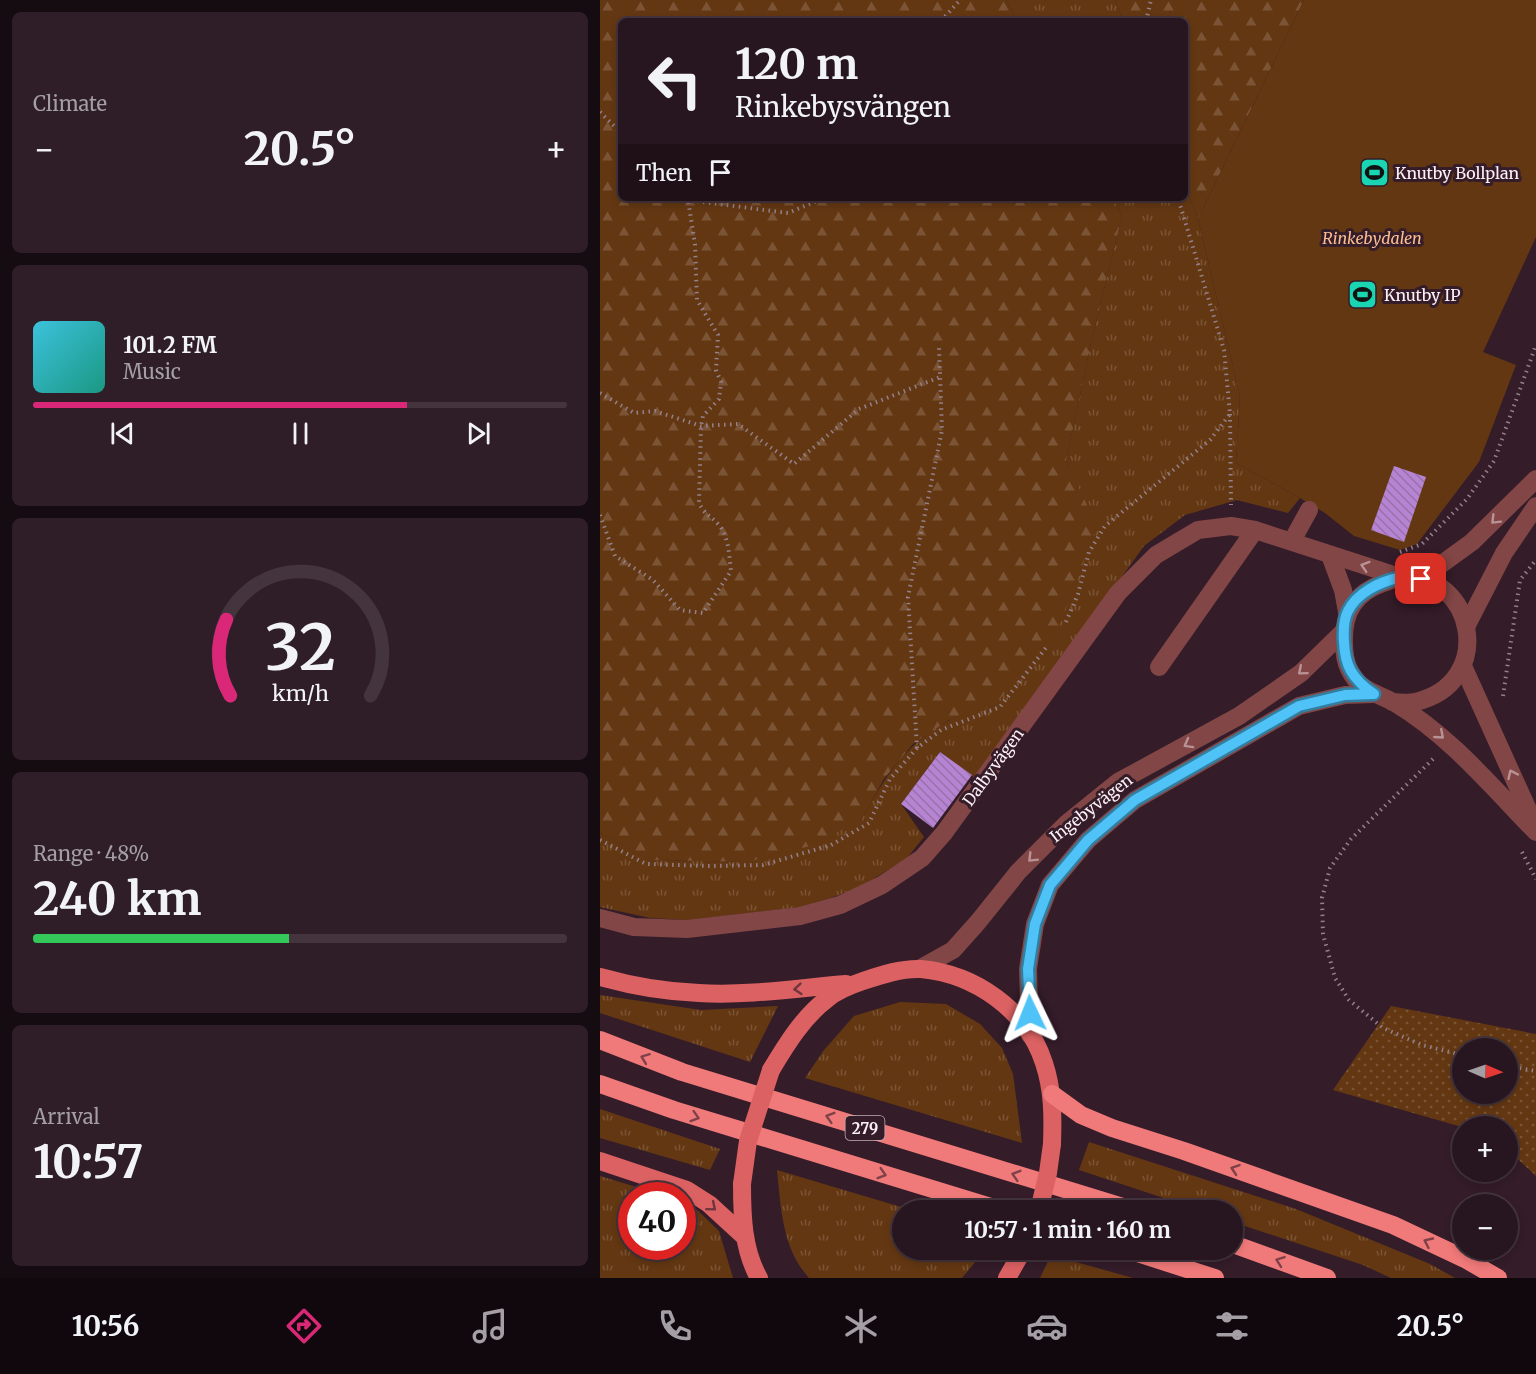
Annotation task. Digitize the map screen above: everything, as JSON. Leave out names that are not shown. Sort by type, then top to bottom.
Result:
[{"type":"highway","name":"279","points":[[600,1040],[682,1072],[1099,1200]]},
{"type":"highway","name":"279","points":[[600,1084],[674,1110],[968,1200]]},
{"type":"highway","points":[[1052,1094],[1081,1115],[1112,1128],[1393,1225],[1465,1259],[1498,1278]]},
{"type":"highway","points":[[1243,1248],[1327,1278]]},
{"type":"highway","points":[[1159,1260],[1215,1278]]},
{"type":"main road","points":[[758,1277],[745,1237],[742,1184],[748,1141],[771,1070],[804,1021],[827,998],[857,983],[885,974],[919,969],[949,975],[977,985],[1016,1015],[1030,1035],[1044,1062],[1052,1094],[1052,1144],[1041,1200]]},
{"type":"main road","points":[[600,977],[634,986],[700,994],[857,983]]},
{"type":"main road","points":[[600,1161],[687,1190],[709,1204],[745,1237]]},
{"type":"main road","points":[[1007,1278],[1017,1260]]},
{"type":"street","points":[[1421,579],[1472,542],[1536,479]]},
{"type":"street","points":[[1467,625],[1504,553],[1536,506]]},
{"type":"street","points":[[1292,541],[1309,510]]},
{"type":"street","name":"Dalbyvägen","points":[[600,918],[634,927],[687,929],[747,923],[800,916],[840,905],[882,885],[922,858],[944,833],[1118,593],[1156,555],[1198,530],[1231,526],[1255,530],[1400,577]]},
{"type":"street","points":[[1159,667],[1255,530]]},
{"type":"street","points":[[1330,555],[1343,590],[1347,612],[1344,650],[1349,669],[1362,686],[1424,721],[1450,744],[1536,832]]},
{"type":"street","points":[[1347,612],[1369,588],[1400,577],[1421,579],[1444,590],[1459,606],[1467,625],[1468,647],[1463,666],[1454,681],[1442,691],[1414,702],[1392,702]]},
{"type":"street","name":"Ingebyvägen","points":[[919,969],[953,950],[1018,872],[1066,824],[1118,782],[1239,716],[1301,673],[1344,631]]},
{"type":"street","points":[[1463,666],[1536,828]]},
{"type":"street","name":"Ingebyvägen","points":[[1030,1035],[1028,969],[1035,924],[1050,885],[1088,840],[1135,800],[1299,706],[1345,695],[1374,694]]},
{"type":"path","points":[[943,18],[960,0]]},
{"type":"path","points":[[1147,18],[1151,0]]},
{"type":"path","points":[[600,112],[618,130]]},
{"type":"path","points":[[600,515],[615,556],[653,580],[680,610],[703,613],[731,571],[727,540],[718,525],[704,514],[699,503],[701,426],[703,416],[718,399],[721,382],[716,370],[718,335],[697,300],[695,244],[687,201]]},
{"type":"path","points":[[701,201],[788,213],[817,201]]},
{"type":"path","points":[[1179,201],[1224,350],[1230,414],[1231,526]]},
{"type":"path","points":[[1391,549],[1400,552],[1422,544],[1467,498],[1494,461],[1536,345]]},
{"type":"path","points":[[917,748],[908,597],[942,430],[939,346]]},
{"type":"path","points":[[600,393],[634,413],[655,411],[701,426],[738,424],[794,464],[859,410],[940,377]]},
{"type":"path","points":[[1065,624],[1078,594],[1089,552],[1105,526],[1210,440],[1230,414]]},
{"type":"path","points":[[1483,713],[1503,695],[1520,580],[1536,560]]},
{"type":"path","points":[[600,840],[646,864],[708,866],[763,865],[831,845],[869,823],[890,778],[917,748],[941,730],[1000,707],[1051,642]]},
{"type":"path","points":[[1450,744],[1351,839],[1330,868],[1322,898],[1323,934],[1335,978],[1349,1000],[1383,1028],[1422,1045],[1452,1052]]},
{"type":"path","points":[[1518,1068],[1536,1071]]},
{"type":"green space","points":[[600,0],[1006,0],[1015,18],[618,18],[618,201],[1114,201],[1122,216],[1091,343],[1066,461],[1097,526],[1061,622],[995,705],[947,721],[913,744],[884,779],[861,820],[810,846],[746,862],[650,860],[600,833]]},
{"type":"green space","points":[[1006,0],[1115,0],[1122,18],[1015,18]]},
{"type":"green space","points":[[1115,0],[1304,0],[1198,219],[1188,193],[1188,18],[1122,18]]},
{"type":"green space","name":"Knutby IP","points":[[1304,0],[1536,0],[1536,237],[1483,352],[1516,365],[1479,462],[1417,544],[1400,550],[1354,536],[1325,513],[1236,463],[1240,396],[1198,219]]},
{"type":"green space","points":[[1188,193],[1198,219],[1240,396],[1236,463],[1300,498],[1288,513],[1237,500],[1185,515],[1144,546],[976,779],[940,752],[901,804],[924,837],[907,858],[862,886],[800,907],[688,920],[650,918],[600,907],[600,833],[651,860],[746,862],[861,820],[896,764],[918,741],[952,719],[995,705],[1096,526],[1066,461],[1091,343],[1122,216],[1114,201],[1188,201]]},
{"type":"green space","points":[[600,995],[701,1010],[778,1006],[750,1062],[600,1013]]},
{"type":"green space","points":[[900,1002],[946,1004],[980,1024],[1002,1048],[1013,1074],[1022,1143],[805,1078],[824,1050],[854,1016]]},
{"type":"green space","points":[[1391,1006],[1536,1034],[1536,1176],[1518,1159],[1518,1116],[1452,1116],[1452,1124],[1333,1090]]},
{"type":"green space","points":[[600,1109],[720,1149],[710,1170],[600,1138]]},
{"type":"green space","points":[[1089,1142],[1296,1209],[1430,1264],[1455,1278],[1391,1278],[1363,1265],[1243,1225],[1243,1200],[1170,1200],[1079,1170]]},
{"type":"green space","points":[[777,1170],[892,1204],[892,1260],[977,1260],[962,1278],[809,1278],[793,1254],[782,1213]]},
{"type":"green space","points":[[600,1176],[620,1182],[618,1182],[618,1260],[696,1260],[696,1209],[719,1231],[733,1278],[600,1278]]},
{"type":"green space","points":[[1049,1260],[1069,1260],[1133,1278],[1040,1278]]},
{"type":"building","points":[[1394,466],[1426,477],[1404,542],[1371,530]]},
{"type":"building","points":[[940,752],[972,775],[933,828],[901,804]]},
{"type":"place","name":"Knutby Bollplan","points":[[1374,173]]},
{"type":"place","name":"Knutby IP","points":[[1363,295]]},
{"type":"route","points":[[1030,1013],[1028,969],[1035,924],[1050,885],[1088,840],[1135,800],[1299,706],[1345,695],[1374,694],[1362,686],[1349,669],[1344,650],[1347,612],[1369,588],[1400,577],[1421,579]]},
{"type":"park label","name":"Rinkebydalen","points":[[1372,238]]}]
